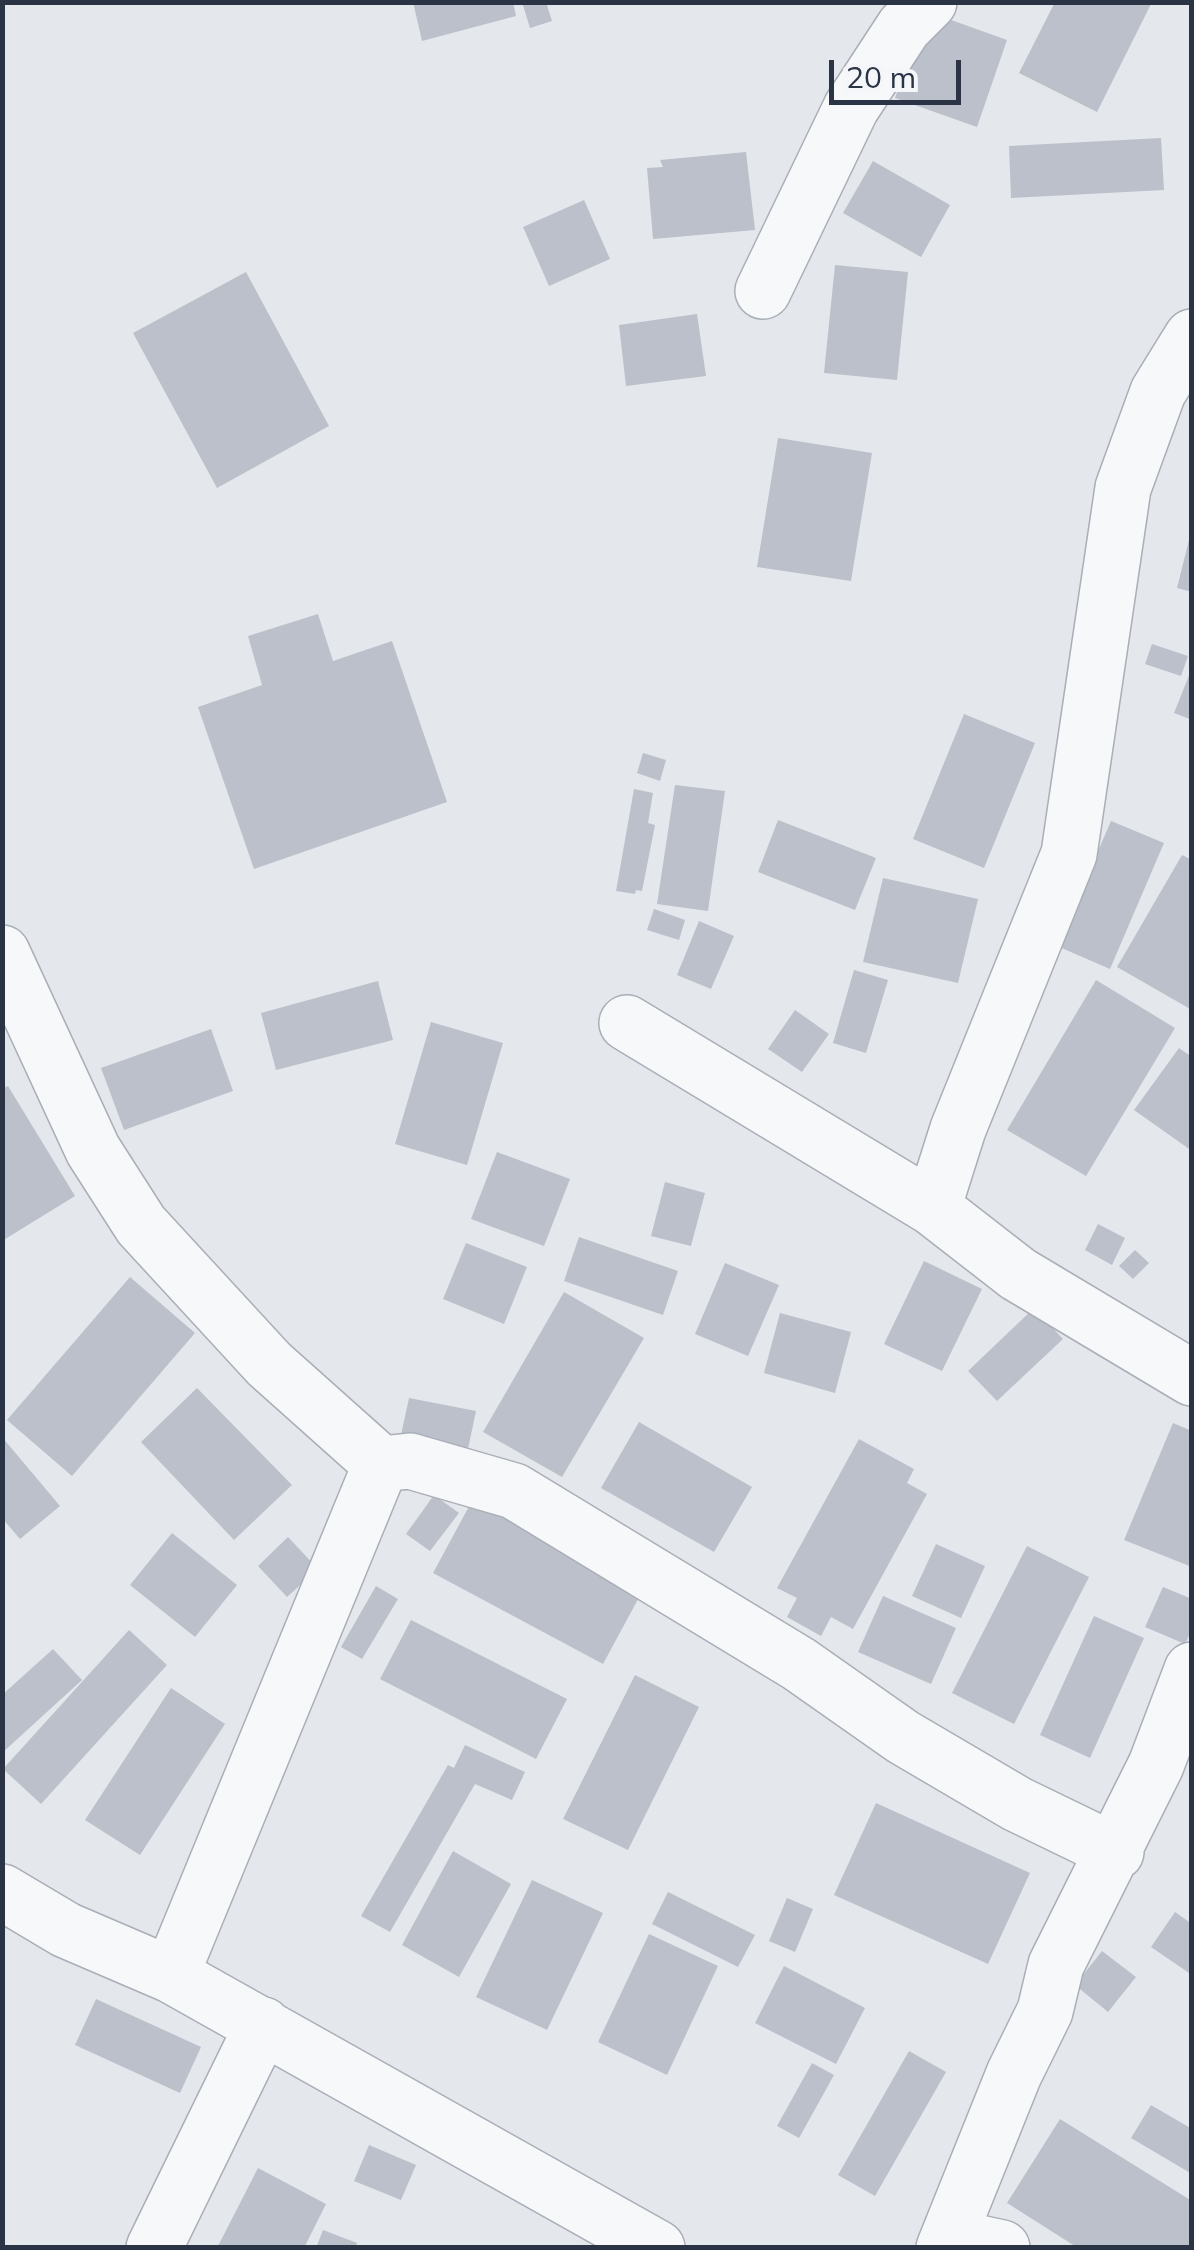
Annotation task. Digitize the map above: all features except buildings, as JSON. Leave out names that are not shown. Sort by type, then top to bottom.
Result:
[{"type":"street","points":[[762,291],[851,108],[904,27],[930,2]]},
{"type":"street","points":[[933,1208],[958,1129],[1069,854],[1123,488],[1158,392],[1192,337]]},
{"type":"street","points":[[2,953],[93,1150],[142,1225],[269,1364],[381,1464],[410,1461],[514,1492],[800,1664],[903,1737],[1017,1804],[1116,1852]]},
{"type":"street","points":[[627,1024],[933,1208],[1018,1274],[1192,1378]]},
{"type":"street","points":[[172,1975],[381,1464]]},
{"type":"street","points":[[966,2244],[1014,2074],[1045,2011],[1056,1965],[1156,1766],[1192,1670]]},
{"type":"street","points":[[2,1892],[66,1930],[172,1975],[657,2248]]},
{"type":"street","points":[[154,2248],[263,2025]]}]
